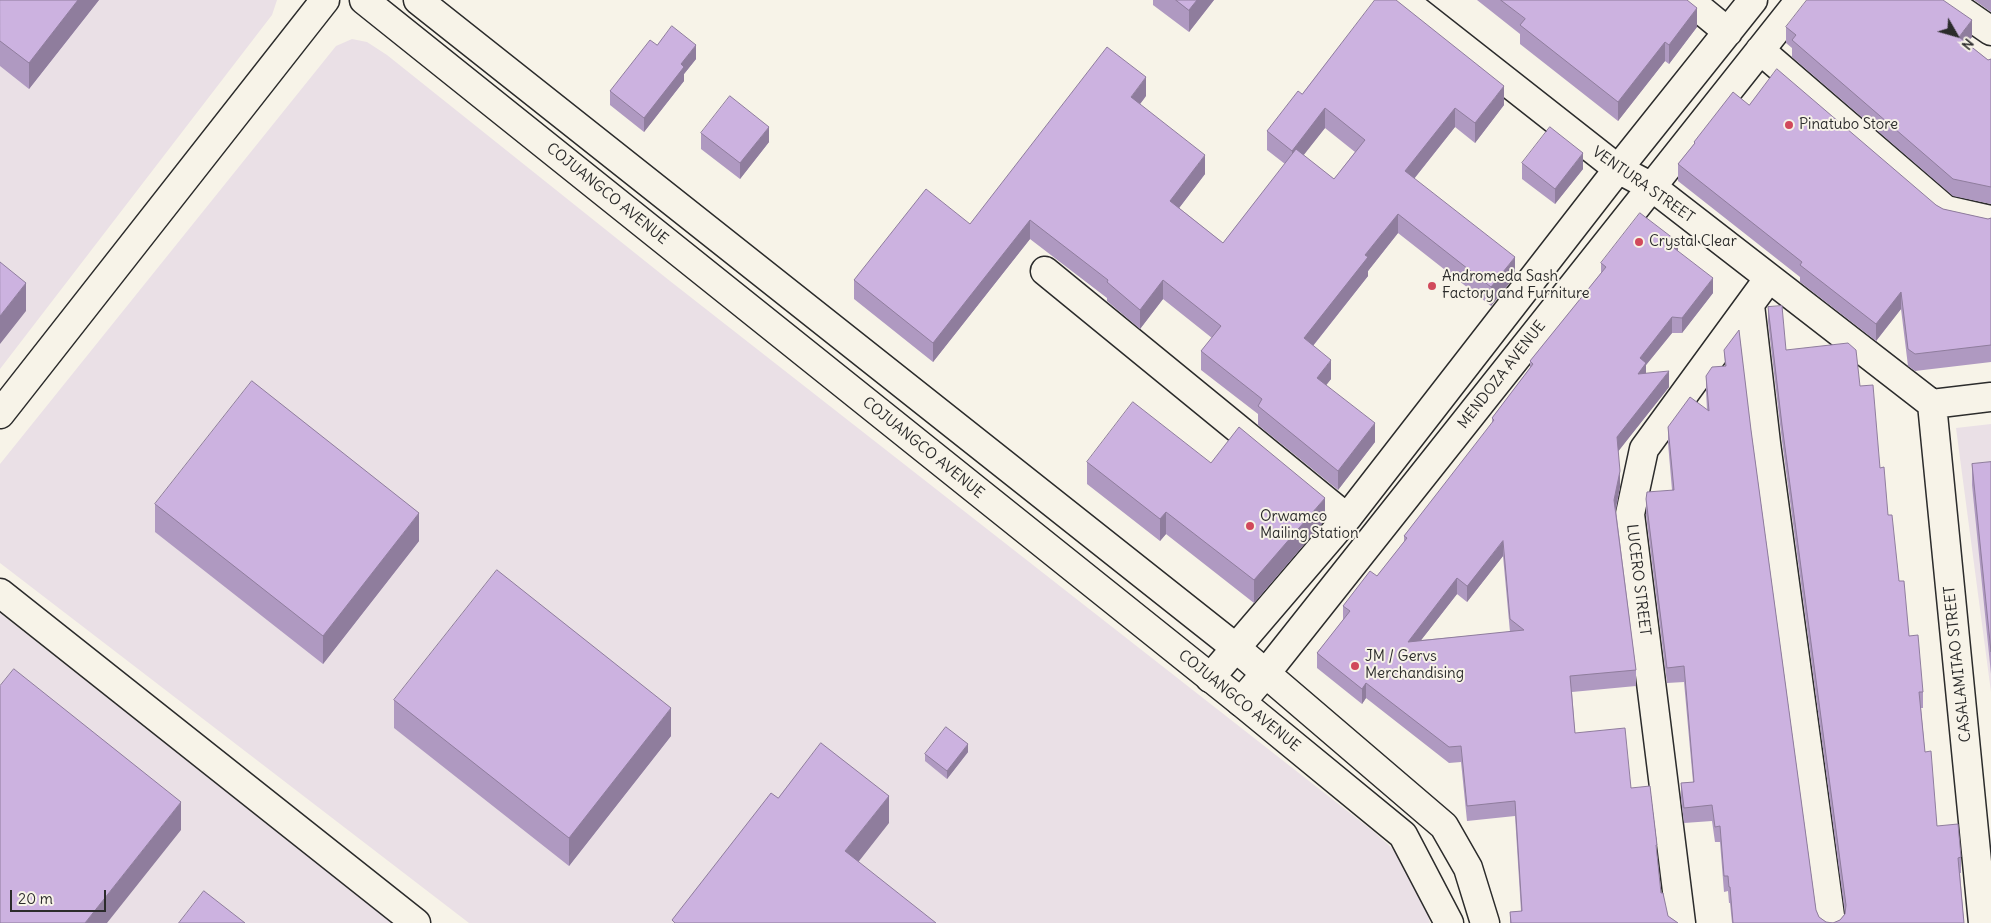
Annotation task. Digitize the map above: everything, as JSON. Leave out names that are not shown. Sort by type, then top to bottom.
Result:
[{"type":"street","points":[[0,414],[325,0]]},
{"type":"street","name":"COJUANGCO AVENUE","points":[[364,0],[1241,702],[1403,835],[1449,923]]},
{"type":"street","points":[[418,0],[1236,648],[1444,826],[1468,868],[1485,923]]},
{"type":"street","name":"VENTURA STREET","points":[[1403,0],[1618,169],[1652,187],[1932,404]]},
{"type":"street","points":[[1689,0],[1728,32]]},
{"type":"street","points":[[1210,678],[1347,518],[1618,169],[1753,0]]},
{"type":"street","name":"MENDOZA AVENUE","points":[[1241,702],[1800,0]]},
{"type":"street","points":[[1946,0],[1991,32]]},
{"type":"street","points":[[1760,50],[1946,210],[1991,220]]},
{"type":"street","points":[[1044,271],[1347,518]]},
{"type":"street","name":"LUCERO STREET","points":[[1681,923],[1630,514],[1644,449],[1769,278]]},
{"type":"street","points":[[1750,305],[1831,923]]},
{"type":"street","points":[[1932,404],[1991,397]]},
{"type":"street","name":"CASALAMITAO STREET","points":[[1932,404],[1983,923]]},
{"type":"street","points":[[0,593],[416,923]]},
{"type":"shaded area","points":[[0,0],[277,0],[272,15],[0,369]]},
{"type":"shaded area","points":[[352,39],[367,42],[387,55],[670,281],[1373,831],[1393,849],[1425,900],[1430,923],[469,923],[0,563],[0,464],[336,46]]},
{"type":"shaded area","points":[[1991,424],[1991,692],[1956,428]]},
{"type":"shaded area","points":[[0,613],[392,923],[0,923]]},
{"type":"building","points":[[0,0],[78,0],[29,63],[0,41]]},
{"type":"building","points":[[1176,0],[1197,0],[1189,10]]},
{"type":"building","points":[[1375,0],[1396,0],[1504,86],[1475,123],[1455,108],[1405,171],[1515,257],[1491,287],[1398,214],[1365,255],[1368,257],[1304,338],[1331,360],[1317,378],[1375,423],[1338,471],[1258,406],[1262,399],[1201,351],[1221,326],[1163,280],[1140,310],[1107,282],[1108,280],[1030,220],[933,343],[854,280],[926,189],[970,224],[1107,47],[1146,77],[1131,97],[1205,155],[1170,201],[1223,243],[1296,149],[1334,179],[1365,140],[1325,108],[1292,151],[1267,131],[1298,91],[1302,94]]},
{"type":"building","points":[[1501,0],[1687,0],[1697,8],[1669,45],[1665,42],[1618,102],[1520,25],[1525,19]]},
{"type":"building","points":[[1807,0],[1943,0],[1972,20],[1959,37],[1988,60],[1991,59],[1991,187],[1953,179],[1792,40],[1796,35],[1786,27]]},
{"type":"building","points":[[672,26],[696,45],[681,64],[684,67],[644,118],[610,91],[650,40],[657,45]]},
{"type":"building","points":[[1777,69],[1936,205],[1943,209],[1988,219],[1991,218],[1991,345],[1915,354],[1908,349],[1901,292],[1876,324],[1800,265],[1802,262],[1678,164],[1733,92],[1749,105]]},
{"type":"building","points":[[730,96],[769,127],[740,163],[701,133]]},
{"type":"building","points":[[1550,127],[1583,153],[1555,189],[1522,163]]},
{"type":"building","points":[[1640,213],[1678,242],[1674,248],[1713,278],[1682,318],[1672,317],[1640,358],[1646,363],[1638,374],[1669,371],[1617,437],[1620,471],[1614,500],[1636,670],[1570,676],[1575,733],[1625,728],[1631,788],[1650,786],[1661,893],[1663,893],[1668,916],[1678,923],[1511,923],[1510,912],[1522,911],[1515,801],[1467,806],[1461,746],[1449,747],[1366,683],[1362,689],[1317,653],[1350,611],[1343,606],[1370,571],[1377,576],[1407,538],[1404,536],[1494,420],[1492,418],[1533,364],[1530,361],[1606,267],[1601,263]],"holes":[[[1503,541],[1510,619],[1524,630],[1408,642],[1457,578],[1467,586]]]},
{"type":"building","points":[[0,262],[26,283],[0,316]]},
{"type":"building","points":[[1782,306],[1786,350],[1848,343],[1856,350],[1860,386],[1873,385],[1880,468],[1884,467],[1888,515],[1892,515],[1899,581],[1904,581],[1909,636],[1918,635],[1923,692],[1919,692],[1925,752],[1931,751],[1937,826],[1958,824],[1961,857],[1958,858],[1964,923],[1833,923],[1840,920],[1845,914],[1846,905],[1768,307]]},
{"type":"building","points":[[1739,330],[1816,910],[1819,917],[1826,922],[1833,923],[1733,923],[1728,876],[1724,876],[1720,826],[1715,827],[1712,805],[1684,808],[1681,783],[1694,782],[1684,666],[1667,668],[1646,499],[1647,492],[1674,490],[1668,427],[1690,397],[1709,411],[1706,376],[1712,367],[1726,366],[1724,350]]},
{"type":"building","points":[[252,381],[419,513],[323,636],[155,504]]},
{"type":"building","points":[[1133,402],[1211,463],[1239,427],[1325,498],[1254,580],[1166,512],[1160,519],[1087,462]]},
{"type":"building","points":[[1991,462],[1991,652],[1972,464]]},
{"type":"building","points":[[497,570],[671,708],[569,838],[394,700]]},
{"type":"building","points":[[14,669],[181,802],[85,923],[0,923],[0,686]]},
{"type":"building","points":[[946,727],[968,744],[947,771],[925,754]]},
{"type":"building","points":[[821,743],[889,796],[845,851],[936,923],[675,923],[672,920],[771,793],[778,798]]},
{"type":"building","points":[[204,891],[245,923],[179,923]]},
{"type":"place","name":"Pinatubo Store","points":[[1789,125]]},
{"type":"place","name":"Crystal Clear","points":[[1639,242]]},
{"type":"place","name":"Andromeda Sash Factory and Furniture","points":[[1432,286]]},
{"type":"place","name":"Orwamco Mailing Station","points":[[1250,526]]},
{"type":"place","name":"JM / Gervs Merchandising","points":[[1355,666]]}]
